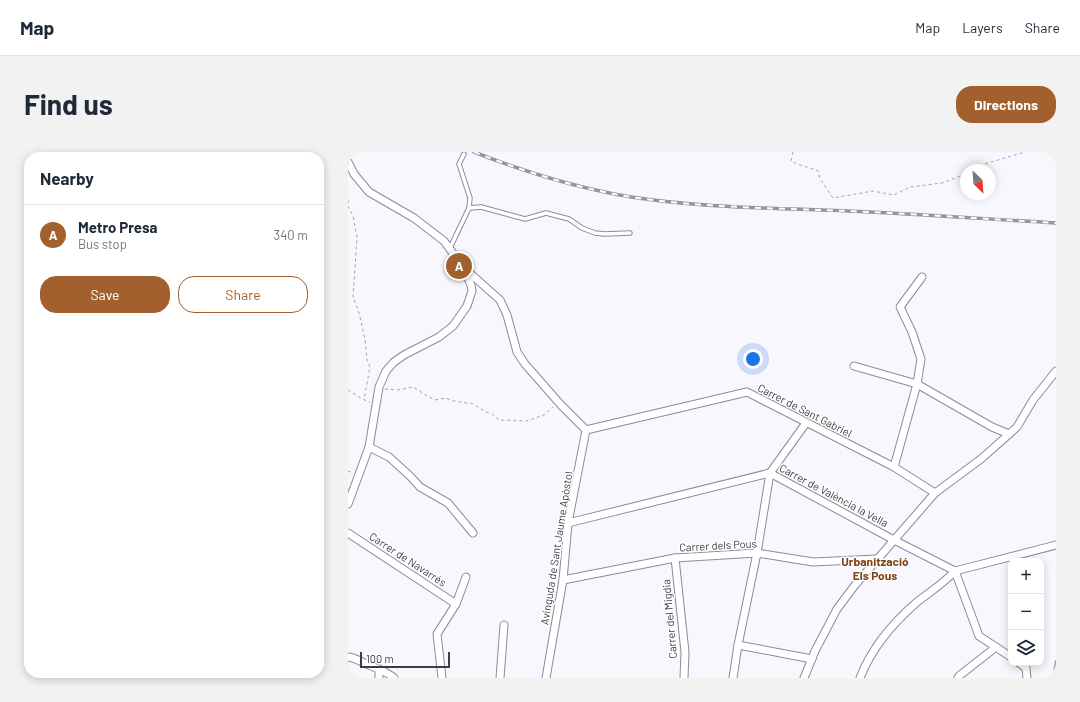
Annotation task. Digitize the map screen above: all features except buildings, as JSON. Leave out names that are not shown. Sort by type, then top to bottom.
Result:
[{"type":"street","points":[[348,162],[354,174],[369,192],[414,218],[444,241],[463,267],[472,291],[467,306],[453,326],[439,337],[394,362],[386,371],[379,387],[369,447],[348,504]]},
{"type":"street","points":[[463,267],[500,300],[507,315],[517,352],[525,364],[558,402],[586,430]]},
{"type":"street","points":[[894,467],[917,384],[921,359],[912,332],[900,307],[922,277]]},
{"type":"street","points":[[854,366],[917,384],[992,427],[1010,434]]},
{"type":"street","points":[[804,678],[815,650],[838,609],[876,559],[935,493],[981,459],[1017,427],[1033,400],[1056,371]]},
{"type":"street","name":"Carrer de Sant Gabriel","points":[[586,430],[747,392],[894,467],[935,493]]},
{"type":"street","points":[[733,678],[738,645],[757,553],[770,473],[806,423]]},
{"type":"street","name":"Avinguda de Sant Jaume Apòstol","points":[[546,678],[562,580],[568,523],[586,430]]},
{"type":"street","points":[[369,447],[389,458],[410,476],[420,487],[448,503],[473,533]]},
{"type":"street","name":"Carrer de València la Vella","points":[[568,523],[770,473],[955,571]]},
{"type":"street","name":"Carrer de Navarrés","points":[[348,533],[456,604]]},
{"type":"street","points":[[860,678],[877,646],[898,620],[917,602],[950,577],[955,571],[1056,545]]},
{"type":"street","name":"Carrer dels Pous","points":[[562,580],[675,558],[757,553],[813,562],[876,559]]},
{"type":"street","name":"Carrer del Migdia","points":[[675,558],[685,652],[684,678]]},
{"type":"street","points":[[955,571],[979,636],[1008,655]]},
{"type":"street","points":[[442,678],[437,634],[456,604],[466,577]]},
{"type":"street","points":[[500,678],[504,625]]},
{"type":"street","points":[[738,645],[812,659]]},
{"type":"street","points":[[958,678],[996,647]]},
{"type":"street","points":[[348,657],[356,658],[388,673],[394,678]]},
{"type":"street","points":[[1023,666],[1026,668],[1027,678]]},
{"type":"street","points":[[379,669],[379,678]]},
{"type":"lane","points":[[450,248],[469,208],[470,198],[460,164],[464,154]]},
{"type":"lane","points":[[469,208],[481,207],[525,219],[546,213],[569,219],[582,228],[595,233],[630,233]]},
{"type":"path","points":[[792,152],[791,161],[818,171],[820,179],[833,198],[873,191],[894,195],[910,187],[942,183],[960,176]]},
{"type":"path","points":[[981,164],[1025,152]]},
{"type":"path","points":[[348,200],[348,206],[353,216],[357,237],[353,297],[359,313],[367,351],[367,360],[370,367],[364,400]]},
{"type":"path","points":[[379,387],[386,390],[398,390],[413,387],[429,398],[435,400],[445,398],[473,404],[479,409],[492,414],[499,420],[507,421],[526,421],[544,415],[558,402]]},
{"type":"path","points":[[348,390],[364,400],[376,404]]},
{"type":"waterway","points":[[1053,678],[1056,661]]},
{"type":"railway","points":[[474,152],[532,173],[571,184],[631,197],[658,201],[1056,223]]},
{"type":"place","name":"Metro Presa","points":[[459,266]]},
{"type":"district","name":"Urbanització Els Pous","points":[[875,568]]}]
